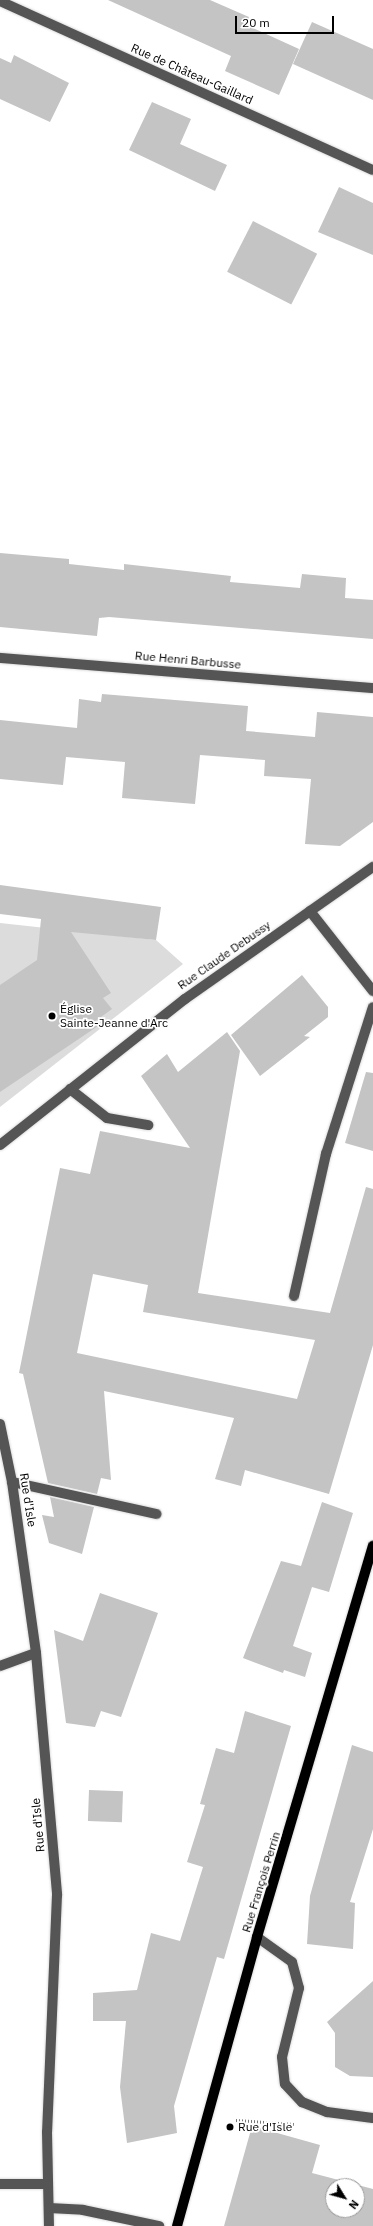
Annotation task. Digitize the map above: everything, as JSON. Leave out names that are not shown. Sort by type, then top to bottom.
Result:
[{"type":"main road","name":"Rue François Perrin","points":[[176,2226],[257,1937],[373,1546]]},
{"type":"street","name":"Rue de Château-Gaillard","points":[[0,1],[373,170]]},
{"type":"street","name":"Rue Henri Barbusse","points":[[0,658],[373,688]]},
{"type":"street","name":"Rue Claude Debussy","points":[[0,1145],[185,999],[373,867]]},
{"type":"street","points":[[310,911],[373,991]]},
{"type":"street","points":[[294,1296],[326,1154],[373,1007]]},
{"type":"street","points":[[70,1089],[108,1118],[148,1125]]},
{"type":"street","name":"Rue d'Isle","points":[[0,1424],[12,1482],[36,1653],[57,1895],[48,2184],[49,2226]]},
{"type":"street","points":[[12,1482],[156,1514]]},
{"type":"street","points":[[0,1666],[36,1653]]},
{"type":"street","points":[[257,1937],[292,1962],[299,1988],[282,2057],[284,2084],[302,2102],[327,2112],[373,2118]]},
{"type":"street","points":[[0,2184],[48,2184]]},
{"type":"street","points":[[49,2208],[83,2210],[159,2226]]},
{"type":"path","points":[[236,2120],[291,2125]]},
{"type":"shaded area","points":[[0,923],[156,940],[183,964],[0,1107]]},
{"type":"building","points":[[108,0],[210,0],[249,17],[246,25],[299,49],[279,95],[225,71],[231,56]]},
{"type":"building","points":[[312,22],[373,49],[373,100],[293,64]]},
{"type":"building","points":[[14,55],[69,83],[50,122],[0,99],[0,58],[11,63]]},
{"type":"building","points":[[152,102],[191,119],[180,144],[227,165],[215,191],[129,150]]},
{"type":"building","points":[[339,187],[373,203],[373,255],[318,232]]},
{"type":"building","points":[[253,221],[317,254],[291,304],[227,272]]},
{"type":"building","points":[[0,553],[69,559],[69,564],[124,570],[124,564],[231,576],[230,582],[300,588],[302,574],[346,578],[345,598],[373,600],[373,639],[109,617],[99,618],[97,636],[0,627]]},
{"type":"building","points":[[102,694],[248,706],[246,731],[315,737],[317,712],[373,717],[373,822],[340,846],[305,844],[311,779],[264,776],[265,760],[200,755],[195,804],[122,798],[125,762],[66,757],[63,785],[0,779],[0,720],[77,728],[79,699],[101,702]]},
{"type":"building","points":[[0,885],[161,907],[156,940],[71,932],[111,993],[103,998],[112,1009],[94,1022],[98,1026],[0,1092],[0,985],[37,960],[41,919],[0,914]]},
{"type":"building","points":[[302,975],[328,1007],[328,1017],[304,1036],[310,1037],[260,1076],[231,1035]]},
{"type":"building","points":[[227,1032],[240,1051],[198,1293],[330,1313],[366,1187],[373,1189],[373,1345],[329,1494],[245,1470],[241,1486],[215,1479],[234,1418],[104,1391],[111,1480],[101,1478],[97,1494],[48,1483],[23,1374],[19,1373],[60,1168],[90,1174],[100,1131],[190,1148],[141,1076],[167,1054],[178,1072]],"holes":[[[93,1274],[148,1285],[143,1312],[315,1340],[297,1399],[77,1353]]]},
{"type":"building","points":[[366,1072],[373,1073],[373,1151],[345,1143]]},
{"type":"building","points":[[50,1497],[94,1507],[82,1554],[49,1543],[42,1515],[54,1517]]},
{"type":"building","points":[[322,1502],[353,1513],[329,1592],[312,1587],[293,1646],[312,1653],[305,1677],[284,1670],[283,1673],[243,1658],[281,1561],[301,1566]]},
{"type":"building","points":[[100,1593],[158,1613],[121,1717],[101,1711],[95,1727],[66,1723],[54,1630],[83,1641]]},
{"type":"building","points":[[245,1711],[291,1726],[224,1959],[217,1957],[174,2106],[177,2133],[127,2143],[120,2087],[126,2021],[93,2021],[93,1993],[137,1990],[151,1933],[180,1941],[203,1867],[187,1862],[205,1805],[200,1804],[216,1748],[234,1753]]},
{"type":"building","points":[[352,1745],[373,1752],[373,1829],[350,1902],[355,1903],[353,1949],[307,1944],[310,1896]]},
{"type":"building","points":[[89,1790],[123,1791],[122,1822],[88,1821]]},
{"type":"building","points":[[373,1981],[373,2077],[350,2076],[335,2067],[335,2033],[327,2022]]},
{"type":"building","points":[[252,2126],[320,2145],[312,2173],[331,2178],[325,2178],[325,2218],[365,2218],[365,2187],[373,2189],[373,2226],[224,2226]]},
{"type":"place","name":"Église Sainte-Jeanne d'Arc","points":[[52,1016]]},
{"type":"place","name":"Rue d'Isle","points":[[230,2127]]}]
